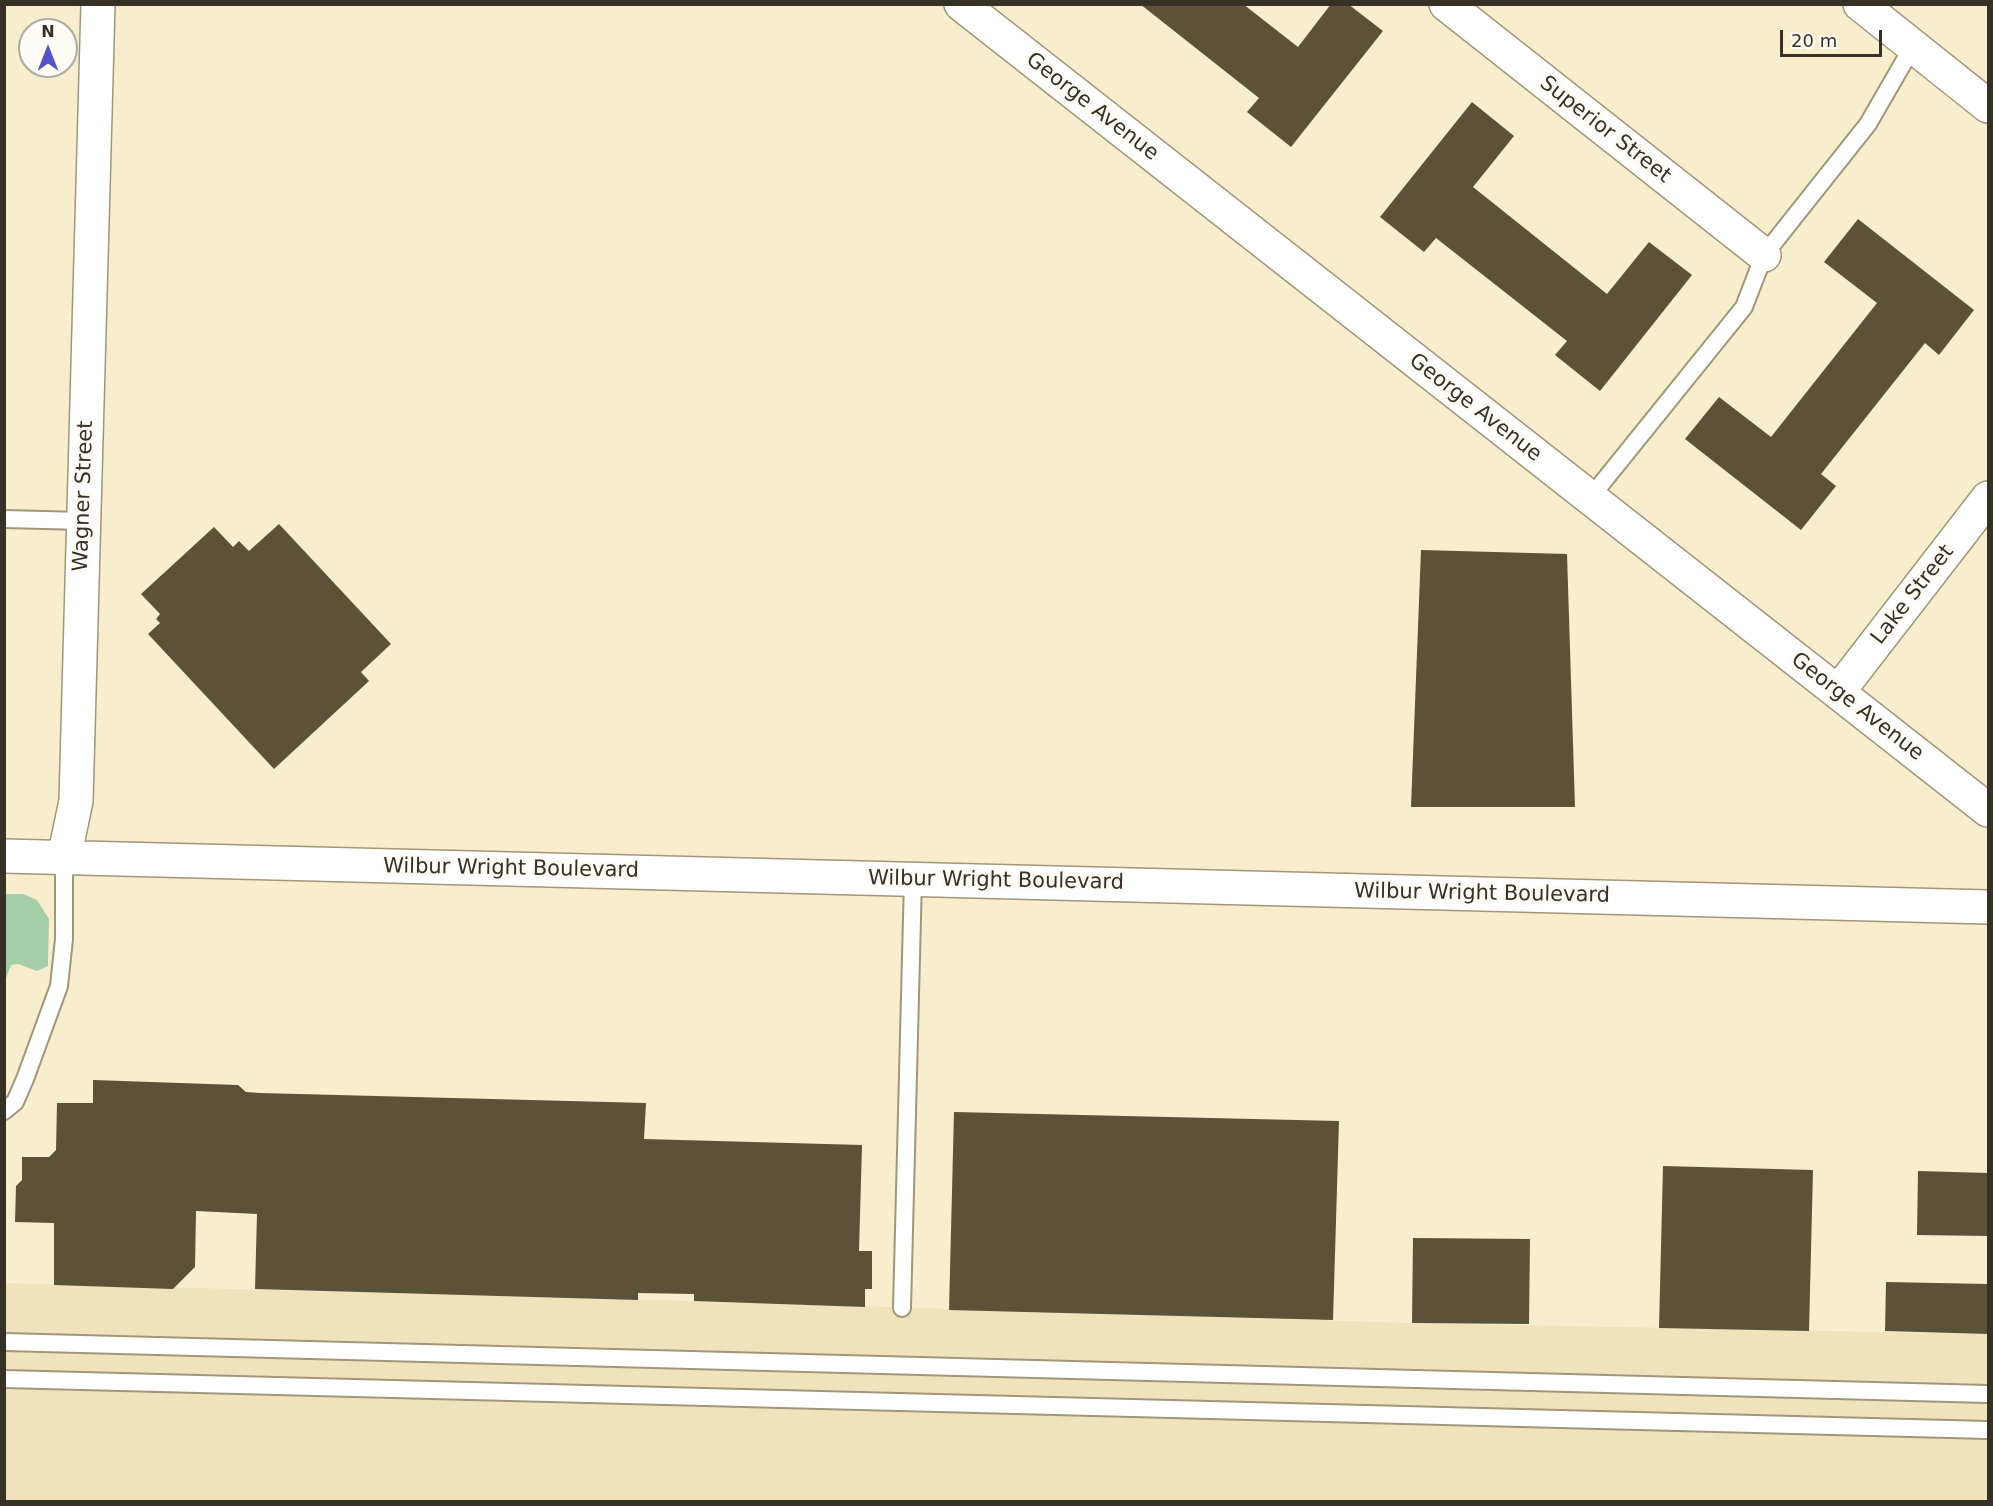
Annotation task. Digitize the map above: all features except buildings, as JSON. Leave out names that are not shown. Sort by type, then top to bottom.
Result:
[{"type":"street","name":"Wagner Street","points":[[64,858],[76,801],[98,4]]},
{"type":"street","name":"George Avenue","points":[[961,4],[1989,810]]},
{"type":"street","name":"Superior Street","points":[[1446,4],[1764,255]]},
{"type":"street","points":[[1860,4],[1989,106]]},
{"type":"street","name":"Lake Street","points":[[1838,692],[1989,498]]},
{"type":"street","name":"Wilbur Wright Boulevard","points":[[4,856],[1989,906]]},
{"type":"lane","points":[[1590,498],[1744,307],[1764,255],[1868,124],[1913,46]]},
{"type":"lane","points":[[4,519],[83,521]]},
{"type":"lane","name":"Wagner Street","points":[[4,1111],[15,1102],[59,986],[64,939],[64,858]]},
{"type":"lane","points":[[902,1308],[913,879]]},
{"type":"lane","points":[[4,1342],[1989,1394]]},
{"type":"lane","points":[[4,1379],[1989,1430]]},
{"type":"shaded area","points":[[5,1283],[1412,1323],[1988,1334],[1988,1501],[5,1502]]},
{"type":"green space","points":[[5,894],[23,894],[37,900],[49,919],[48,966],[37,971],[18,964],[11,965],[5,981]]}]
